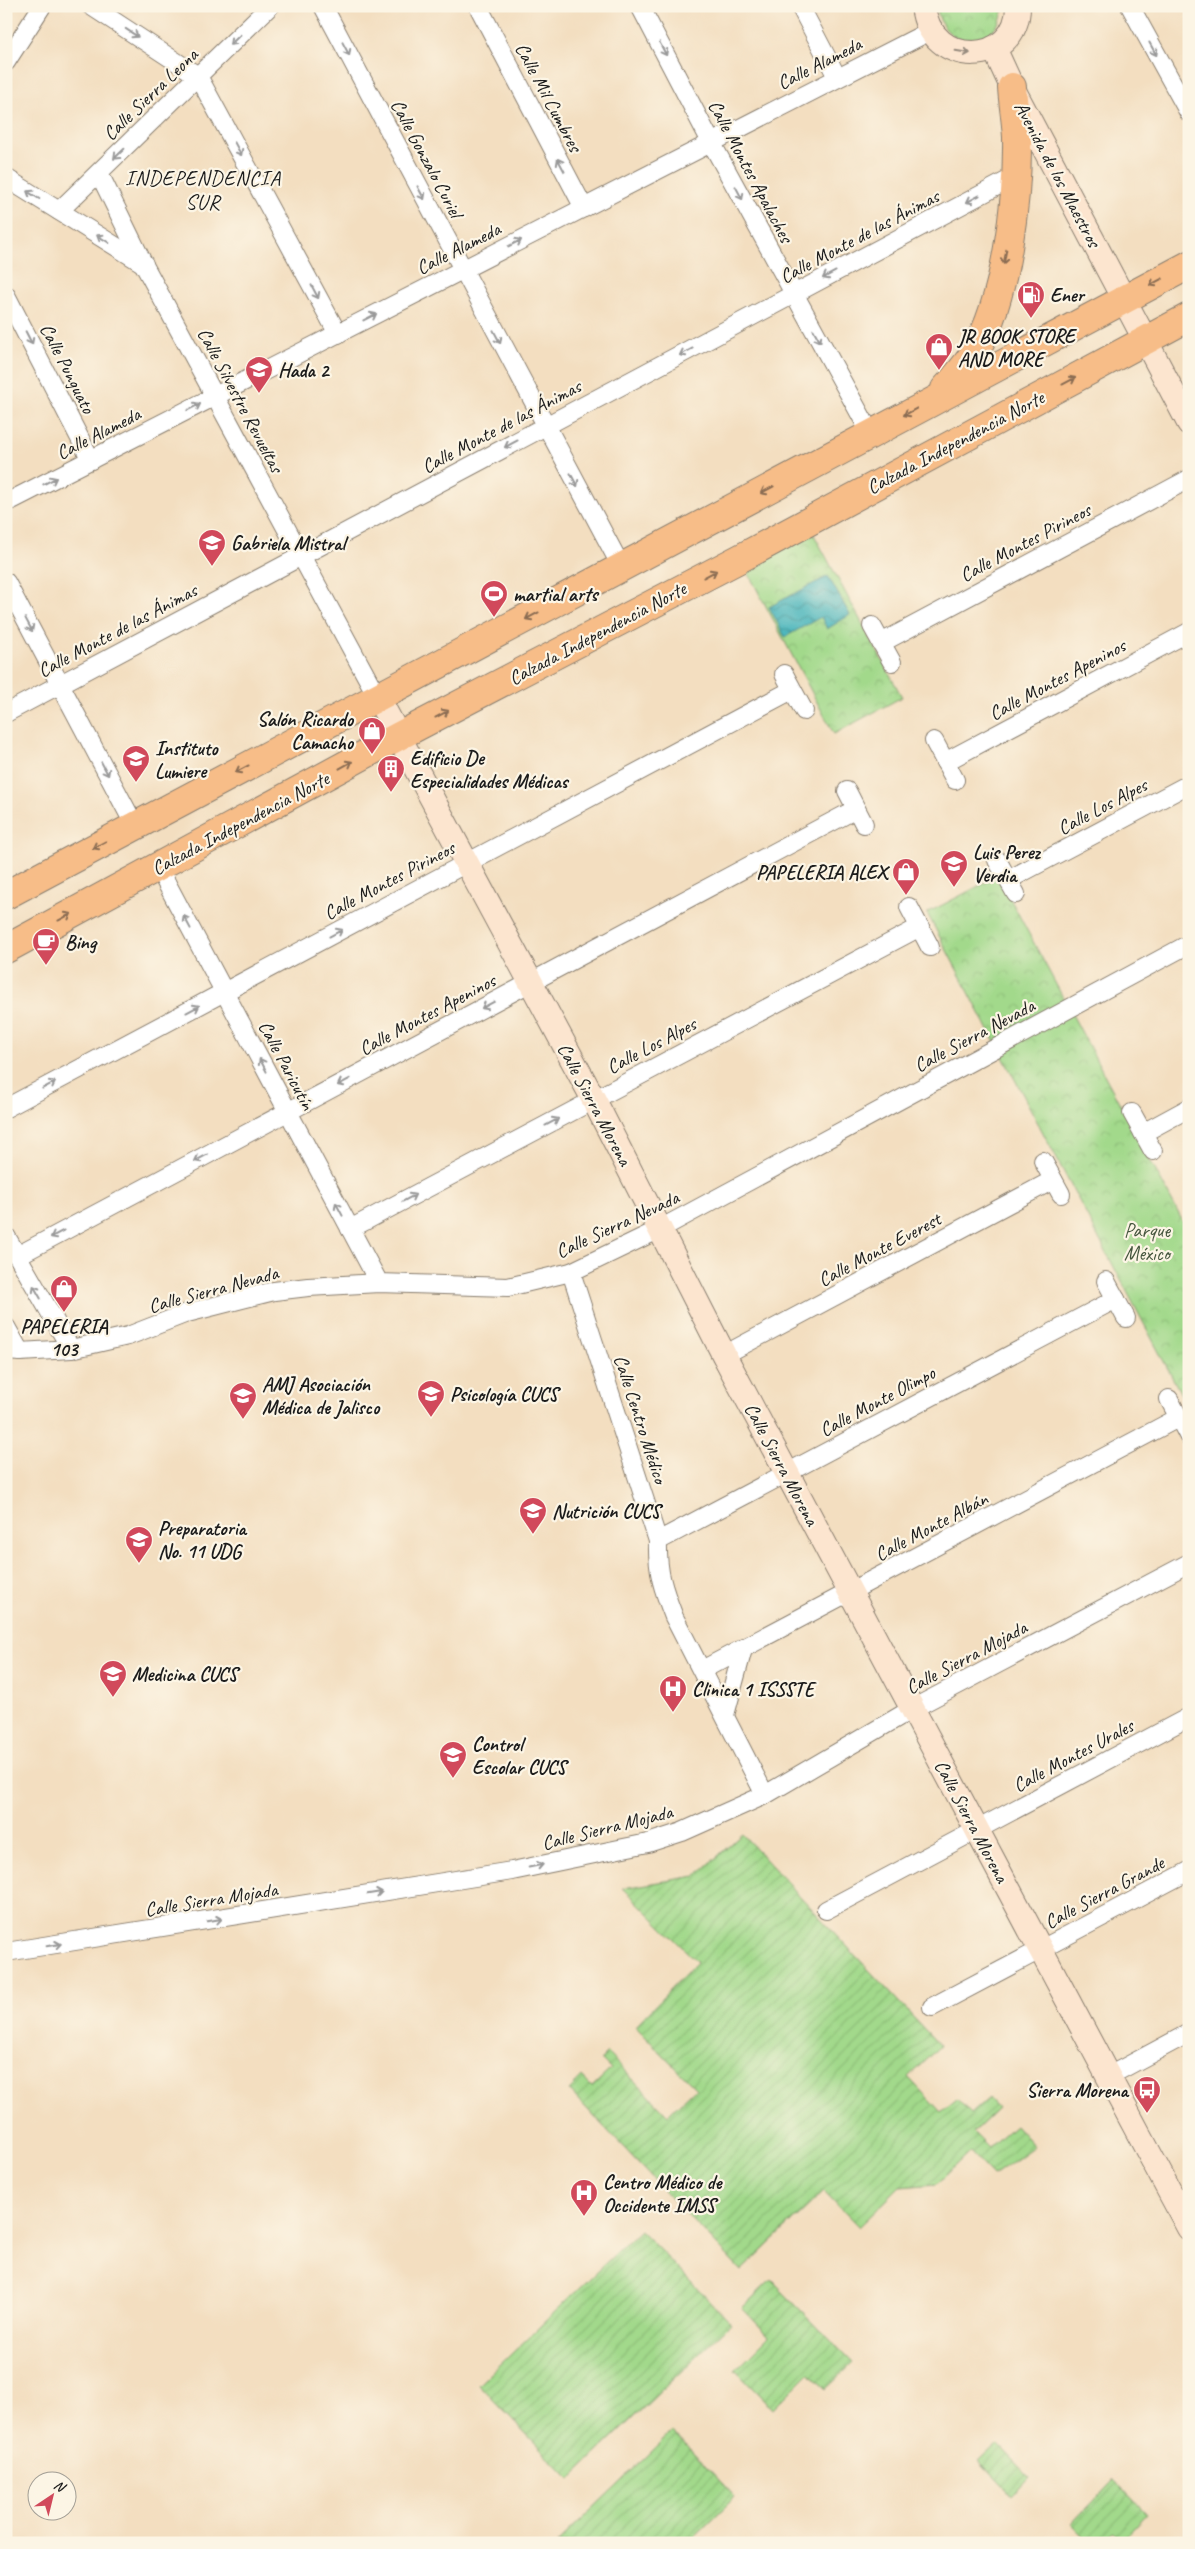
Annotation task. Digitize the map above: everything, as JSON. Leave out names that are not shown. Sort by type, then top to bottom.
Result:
[{"type":"main road","points":[[941,396],[974,353],[992,312],[1003,270],[1016,176],[1017,135],[1012,87]]},
{"type":"main road","points":[[6,895],[1189,265]]},
{"type":"main road","name":"Calzada Independencia Norte","points":[[6,949],[398,736],[739,559],[1189,317]]},
{"type":"street","points":[[6,62],[42,6]]},
{"type":"street","points":[[91,6],[198,76],[338,334]]},
{"type":"street","name":"Calle Sierra Leona","points":[[59,211],[270,6]]},
{"type":"street","name":"Calle Gonzalo Curiel","points":[[323,6],[622,568]]},
{"type":"street","name":"Calle Mil Cumbres","points":[[478,6],[584,208]]},
{"type":"street","name":"Calle Montes Apalaches","points":[[640,6],[711,142],[871,434]]},
{"type":"street","points":[[800,6],[837,77]]},
{"type":"street","points":[[924,6],[930,31],[939,42],[952,50],[966,53],[980,53],[994,48],[1005,39],[1013,27],[1018,6]]},
{"type":"street","points":[[1130,6],[1189,113]]},
{"type":"street","name":"Calle Alameda","points":[[6,504],[930,31]]},
{"type":"street","name":"Avenida de los Maestros","points":[[994,48],[1012,87],[1189,422]]},
{"type":"street","points":[[99,173],[144,265]]},
{"type":"street","name":"Calle Monte de las Ánimas","points":[[6,713],[1016,176]]},
{"type":"street","name":"Calle Silvestre Revueltas","points":[[6,178],[144,265],[378,698]]},
{"type":"street","name":"Calle Punguato","points":[[6,295],[91,460]]},
{"type":"street","name":"Calle Montes Pirineos","points":[[881,642],[1189,479]]},
{"type":"street","points":[[6,582],[135,826]]},
{"type":"street","points":[[872,626],[892,662]]},
{"type":"street","name":"Calle Montes Apeninos","points":[[945,762],[1189,632]]},
{"type":"street","points":[[784,674],[804,711]]},
{"type":"street","name":"Calle Montes Pirineos","points":[[6,1108],[792,690]]},
{"type":"street","name":"Calle Sierra Morena","points":[[378,698],[594,1100],[724,1355],[1189,2228]]},
{"type":"street","points":[[934,741],[955,780]]},
{"type":"street","name":"Calle Los Alpes","points":[[997,860],[1012,887],[1189,784]]},
{"type":"street","name":"Calle Montes Apeninos","points":[[17,1256],[531,982],[860,816],[847,791]]},
{"type":"street","name":"Calle Paricutín","points":[[158,867],[379,1283]]},
{"type":"street","points":[[909,907],[930,947]]},
{"type":"street","name":"Calle Los Alpes","points":[[350,1229],[920,927]]},
{"type":"street","name":"Calle Sierra Nevada","points":[[13,1352],[71,1349],[128,1336],[187,1313],[274,1292],[379,1283],[423,1286],[508,1287],[571,1272],[660,1229],[1189,944]]},
{"type":"street","points":[[1143,1132],[1189,1108]]},
{"type":"street","points":[[1132,1113],[1153,1151]]},
{"type":"street","name":"Calle Monte Everest","points":[[724,1355],[1057,1187],[1043,1161]]},
{"type":"street","points":[[6,1236],[71,1349]]},
{"type":"street","name":"Calle Centro Médico","points":[[571,1272],[658,1541],[657,1566],[662,1587],[674,1617],[765,1795]]},
{"type":"street","points":[[1106,1281],[1126,1318]]},
{"type":"street","name":"Calle Monte Olimpo","points":[[658,1541],[1116,1298]]},
{"type":"street","points":[[6,1327],[13,1352]]},
{"type":"street","points":[[1169,1399],[1189,1437]]},
{"type":"street","name":"Calle Monte Albán","points":[[702,1670],[851,1593],[1178,1418]]},
{"type":"street","name":"Calle Sierra Mojada","points":[[6,1952],[502,1873],[648,1843],[682,1832],[765,1795],[912,1709],[1189,1563]]},
{"type":"street","points":[[725,1715],[743,1649]]},
{"type":"street","name":"Calle Montes Urales","points":[[826,1910],[1189,1718]]},
{"type":"street","name":"Calle Sierra Grande","points":[[932,2007],[1189,1871]]},
{"type":"street","points":[[1107,2077],[1189,2033]]},
{"type":"green space","points":[[937,6],[1004,6],[1000,21],[991,32],[981,38],[969,40],[958,38],[948,31],[940,21]]},
{"type":"green space","points":[[812,531],[902,697],[834,734],[745,567]]},
{"type":"green space","name":"Parque México","points":[[998,876],[1189,1233],[1189,1409],[927,913]]},
{"type":"green space","points":[[742,1834],[940,2046],[908,2077],[941,2112],[957,2099],[971,2114],[989,2098],[998,2108],[973,2132],[989,2148],[1015,2125],[1034,2146],[993,2176],[970,2152],[937,2184],[900,2187],[859,2227],[824,2191],[741,2271],[569,2090],[582,2077],[592,2087],[611,2069],[601,2059],[607,2053],[668,2115],[696,2088],[635,2026],[697,1962],[623,1888],[696,1876]]},
{"type":"green space","points":[[640,2230],[731,2323],[570,2479],[479,2385]]},
{"type":"green space","points":[[771,2280],[853,2363],[826,2389],[809,2373],[773,2409],[735,2370],[769,2336],[742,2308]]},
{"type":"green space","points":[[673,2431],[735,2497],[688,2543],[557,2543]]},
{"type":"green space","points":[[997,2444],[1029,2477],[1012,2495],[979,2461]]},
{"type":"green space","points":[[1114,2480],[1147,2514],[1122,2540],[1113,2531],[1101,2543],[1091,2543],[1072,2524]]},
{"type":"water","points":[[828,576],[850,615],[827,629],[821,617],[785,637],[769,607]]},
{"type":"place","name":"Ener","points":[[1031,319]]},
{"type":"place","name":"JR BOOK STORE AND MORE","points":[[939,371]]},
{"type":"place","name":"Hada 2","points":[[259,394]]},
{"type":"place","name":"Gabriela Mistral","points":[[212,567]]},
{"type":"place","name":"martial arts","points":[[494,618]]},
{"type":"place","name":"Salón Ricardo Camacho","points":[[372,755]]},
{"type":"place","name":"Instituto Lumiere","points":[[136,783]]},
{"type":"place","name":"Edificio De Especialidades Médicas","points":[[391,793]]},
{"type":"place","name":"Luis Perez Verdia","points":[[954,888]]},
{"type":"place","name":"PAPELERIA ALEX","points":[[906,896]]},
{"type":"place","name":"Bing","points":[[46,966]]},
{"type":"place","name":"PAPELERIA 103","points":[[64,1313]]},
{"type":"place","name":"Psicología CUCS","points":[[431,1418]]},
{"type":"place","name":"AMJ Asociación Médica de Jalisco","points":[[243,1420]]},
{"type":"place","name":"Nutrición CUCS","points":[[533,1535]]},
{"type":"place","name":"Preparatoria No. 11 UDG","points":[[139,1564]]},
{"type":"place","name":"Medicina CUCS","points":[[113,1698]]},
{"type":"place","name":"Clinica 1 ISSSTE","points":[[673,1713]]},
{"type":"place","name":"Control Escolar CUCS","points":[[453,1779]]},
{"type":"place","name":"Sierra Morena","points":[[1147,2114]]},
{"type":"place","name":"Centro Médico de Occidente IMSS","points":[[584,2217]]},
{"type":"district","name":"INDEPENDENCIA SUR","points":[[203,190]]}]
